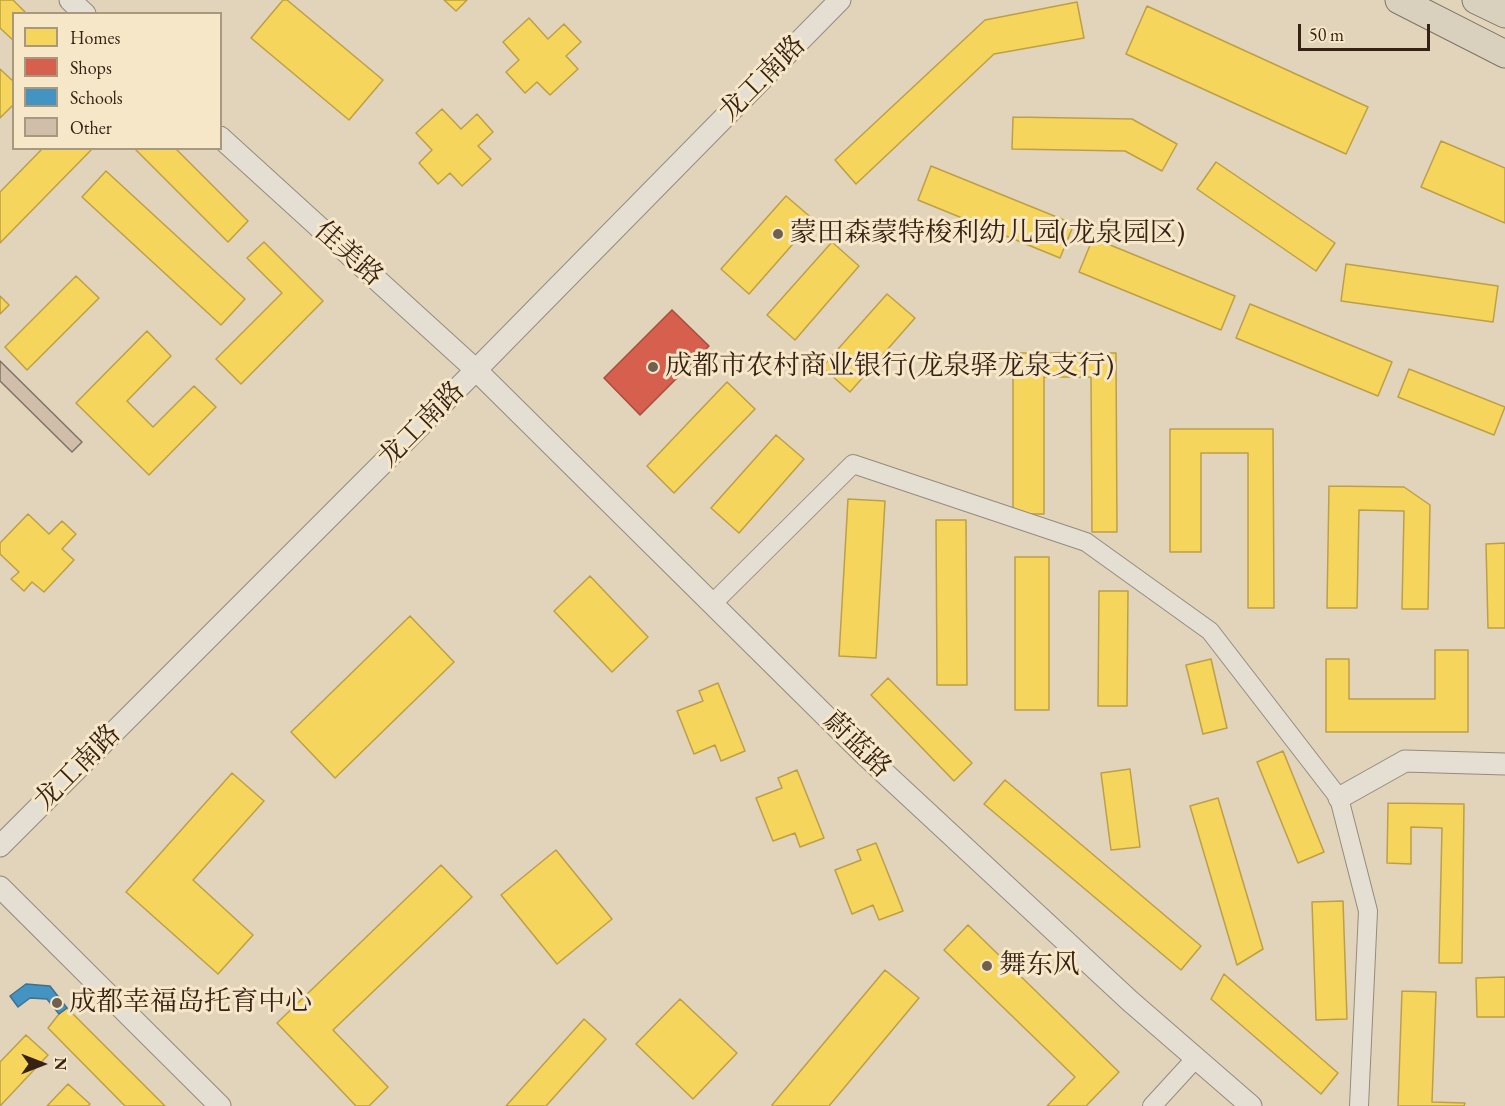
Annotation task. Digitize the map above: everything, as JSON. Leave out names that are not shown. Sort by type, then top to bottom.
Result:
[{"type":"main road","points":[[1399,0],[1505,54]]},
{"type":"main road","points":[[1476,0],[1505,14]]},
{"type":"street","points":[[70,0],[83,12]]},
{"type":"street","name":"龙工南路","points":[[0,846],[476,370],[840,0]]},
{"type":"street","name":"佳美路","points":[[222,139],[476,370]]},
{"type":"street","name":"蔚蓝路","points":[[476,370],[864,754],[1130,1001],[1251,1106]]},
{"type":"street","points":[[713,603],[853,464],[1086,542],[1210,631],[1339,798],[1368,911],[1359,1106]]},
{"type":"street","points":[[1339,798],[1405,761],[1505,764]]},
{"type":"street","points":[[0,887],[220,1106]]},
{"type":"street","points":[[1152,1106],[1196,1058]]},
{"type":"building: Homes","points":[[0,0],[13,0],[25,12],[12,12],[12,39],[0,28]]},
{"type":"building: Homes","points":[[283,0],[287,0],[383,80],[349,120],[251,38]]},
{"type":"building: Homes","points":[[444,0],[467,0],[456,11]]},
{"type":"building: Homes","points":[[1077,2],[1084,38],[994,54],[856,184],[835,160],[985,20]]},
{"type":"building: Homes","points":[[1147,6],[1368,107],[1346,154],[1126,54]]},
{"type":"building: Homes","points":[[529,18],[548,39],[564,24],[581,42],[566,56],[578,69],[550,95],[537,82],[525,93],[506,72],[519,60],[503,42]]},
{"type":"building: Homes","points":[[0,69],[12,80],[12,106],[0,118]]},
{"type":"building: Homes","points":[[442,109],[461,129],[477,114],[493,132],[478,146],[491,159],[462,186],[450,173],[438,184],[419,163],[432,150],[416,133]]},
{"type":"building: Homes","points":[[1013,117],[1132,119],[1177,144],[1162,171],[1125,151],[1012,149]]},
{"type":"building: Homes","points":[[1441,141],[1505,168],[1505,223],[1421,187]]},
{"type":"building: Homes","points":[[41,150],[91,150],[0,243],[0,192]]},
{"type":"building: Homes","points":[[136,150],[177,150],[248,221],[228,242]]},
{"type":"building: Homes","points":[[1216,162],[1335,243],[1316,271],[1197,189]]},
{"type":"building: Homes","points":[[931,166],[1074,224],[1060,258],[918,200]]},
{"type":"building: Homes","points":[[106,171],[245,299],[221,325],[82,197]]},
{"type":"building: Homes","points":[[786,196],[814,220],[749,294],[721,269]]},
{"type":"building: Homes","points":[[1093,238],[1235,296],[1221,330],[1079,272]]},
{"type":"building: Homes","points":[[264,242],[323,301],[241,384],[216,359],[282,293],[247,258]]},
{"type":"building: Homes","points":[[832,242],[859,266],[795,340],[767,315]]},
{"type":"building: Homes","points":[[1346,264],[1498,286],[1493,322],[1341,301]]},
{"type":"building: Homes","points":[[76,276],[99,298],[27,370],[5,347]]},
{"type":"building: Homes","points":[[887,294],[915,318],[850,392],[822,367]]},
{"type":"building: Homes","points":[[0,296],[9,305],[0,314]]},
{"type":"building: Homes","points":[[1250,304],[1392,362],[1378,396],[1236,338]]},
{"type":"building: Homes","points":[[147,331],[171,356],[127,401],[153,427],[194,386],[216,407],[149,475],[76,403]]},
{"type":"building: Homes","points":[[1013,353],[1116,353],[1117,532],[1092,532],[1091,377],[1044,377],[1044,514],[1013,514]]},
{"type":"building: Homes","points":[[1409,369],[1505,407],[1494,435],[1398,397]]},
{"type":"building: Homes","points":[[727,382],[755,409],[674,493],[647,466]]},
{"type":"building: Homes","points":[[1170,429],[1273,429],[1274,608],[1248,608],[1248,453],[1201,453],[1201,552],[1170,552]]},
{"type":"building: Homes","points":[[776,435],[804,459],[739,533],[711,508]]},
{"type":"building: Homes","points":[[1329,486],[1404,487],[1430,505],[1428,609],[1402,609],[1404,511],[1359,510],[1357,608],[1327,608]]},
{"type":"building: Homes","points":[[848,499],[885,501],[876,658],[839,656]]},
{"type":"building: Homes","points":[[28,514],[49,534],[62,521],[76,534],[62,549],[74,560],[44,592],[32,582],[24,591],[11,579],[19,572],[0,554],[0,543]]},
{"type":"building: Homes","points":[[936,520],[966,520],[967,685],[937,685]]},
{"type":"building: Homes","points":[[1505,543],[1505,628],[1488,628],[1486,544]]},
{"type":"building: Homes","points":[[1015,557],[1049,557],[1049,710],[1015,710]]},
{"type":"building: Homes","points":[[590,576],[648,637],[612,672],[554,611]]},
{"type":"building: Homes","points":[[1099,591],[1128,591],[1127,706],[1098,706]]},
{"type":"building: Homes","points":[[410,616],[454,662],[335,778],[291,732]]},
{"type":"building: Homes","points":[[1435,650],[1468,650],[1468,732],[1326,732],[1326,659],[1349,659],[1349,699],[1435,699]]},
{"type":"building: Homes","points":[[1211,659],[1227,728],[1203,734],[1186,665]]},
{"type":"building: Homes","points":[[888,678],[972,763],[954,781],[871,695]]},
{"type":"building: Homes","points":[[718,683],[745,751],[721,761],[715,745],[694,754],[677,711],[703,701],[699,691]]},
{"type":"building: Homes","points":[[1283,751],[1324,852],[1298,863],[1257,762]]},
{"type":"building: Homes","points":[[1130,769],[1140,847],[1111,850],[1101,773]]},
{"type":"building: Homes","points":[[797,770],[824,838],[800,847],[795,833],[773,841],[756,798],[782,788],[778,778]]},
{"type":"building: Homes","points":[[232,773],[264,801],[193,880],[253,935],[218,974],[126,892]]},
{"type":"building: Homes","points":[[1005,780],[1201,946],[1181,970],[984,804]]},
{"type":"building: Homes","points":[[1218,798],[1263,949],[1237,965],[1190,806]]},
{"type":"building: Homes","points":[[1388,803],[1464,804],[1462,963],[1439,963],[1442,828],[1411,827],[1411,864],[1387,863]]},
{"type":"building: Homes","points":[[876,843],[903,911],[879,920],[873,905],[852,914],[835,870],[861,860],[857,850]]},
{"type":"building: Homes","points":[[556,850],[612,919],[557,964],[501,895]]},
{"type":"building: Homes","points":[[441,865],[472,897],[333,1030],[388,1087],[369,1106],[356,1106],[277,1023]]},
{"type":"building: Homes","points":[[1343,901],[1347,1019],[1316,1020],[1312,902]]},
{"type":"building: Homes","points":[[968,925],[1119,1072],[1086,1106],[1047,1106],[1075,1077],[944,950]]},
{"type":"building: Homes","points":[[885,970],[919,998],[829,1106],[773,1106],[772,1105]]},
{"type":"building: Homes","points":[[1224,974],[1338,1073],[1321,1094],[1211,999]]},
{"type":"building: Homes","points":[[1505,977],[1505,1017],[1477,1017],[1476,978]]},
{"type":"building: Homes","points":[[1402,991],[1436,992],[1432,1102],[1465,1103],[1464,1106],[1398,1106]]},
{"type":"building: Homes","points":[[680,999],[737,1053],[693,1099],[636,1044]]},
{"type":"building: Homes","points":[[67,1008],[165,1106],[125,1106],[48,1028]]},
{"type":"building: Homes","points":[[584,1019],[606,1039],[546,1106],[506,1106]]},
{"type":"building: Homes","points":[[26,1035],[48,1055],[0,1106],[0,1062]]},
{"type":"building: Homes","points":[[68,1084],[90,1104],[88,1106],[47,1106]]},
{"type":"building: Shops","points":[[672,310],[709,346],[640,415],[604,378]]},
{"type":"building: Schools","name":"成都幸福岛托育中心","points":[[26,984],[50,986],[67,1008],[59,1014],[47,999],[30,998],[18,1007],[10,996]]},
{"type":"building: Other","points":[[0,361],[82,442],[72,452],[0,381]]},
{"type":"place","name":"蒙田森蒙特梭利幼儿园(龙泉园区)","points":[[778,234]]},
{"type":"place","name":"成都市农村商业银行(龙泉驿龙泉支行)","points":[[653,367]]},
{"type":"place","name":"舞东风","points":[[987,966]]},
{"type":"place","name":"成都幸福岛托育中心","points":[[57,1003]]}]
